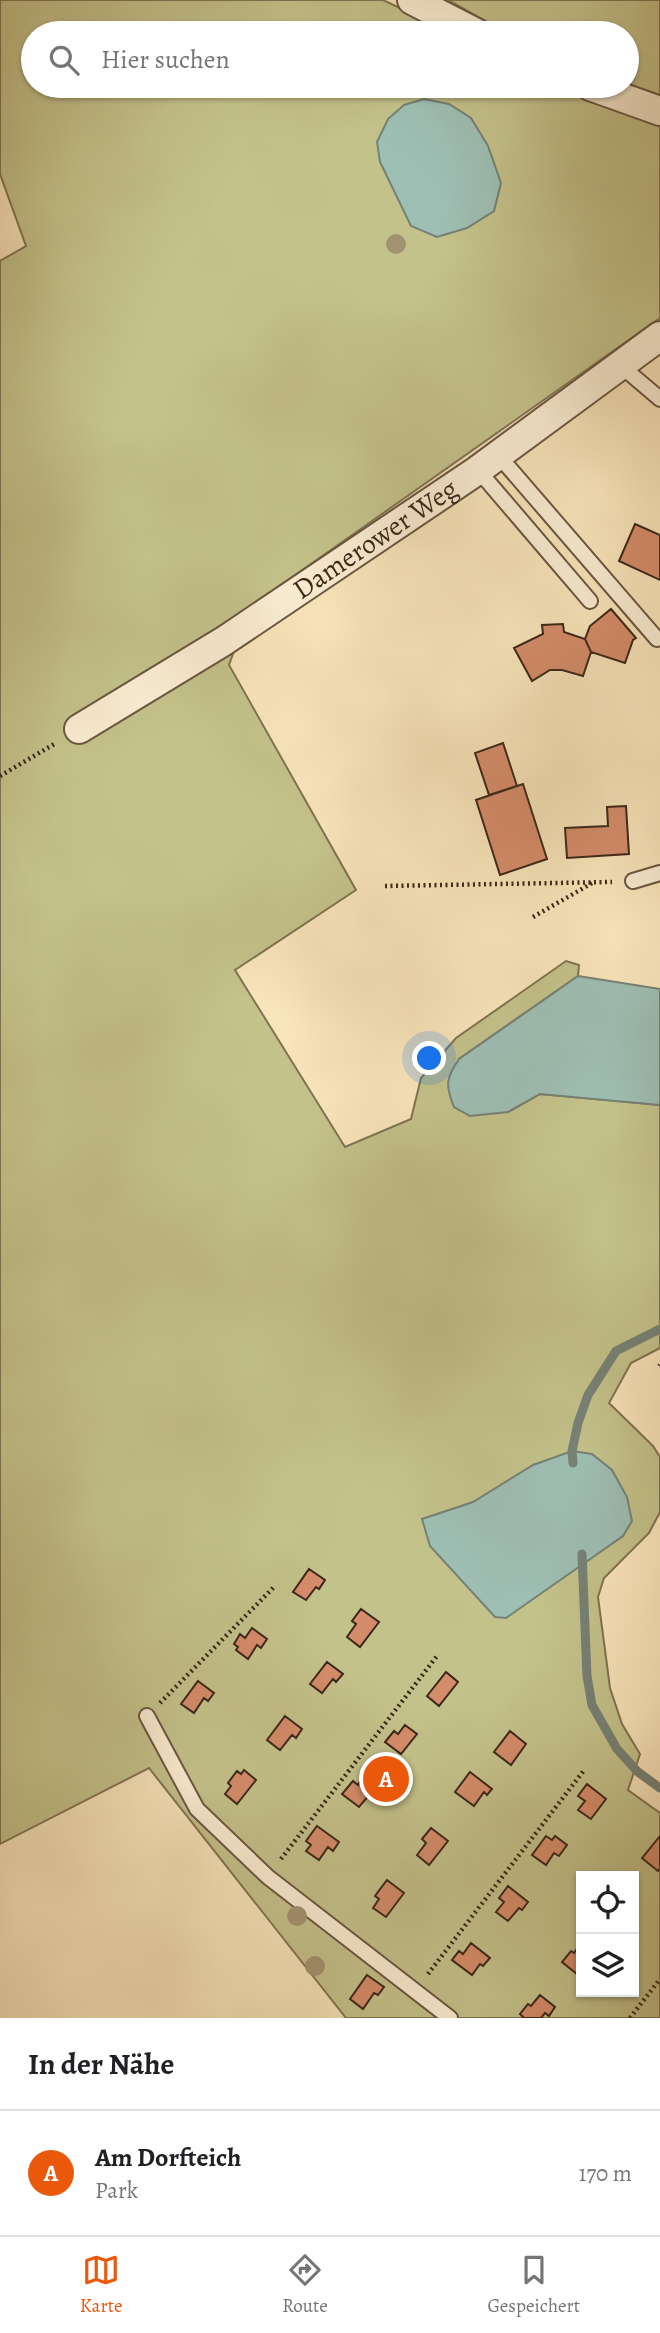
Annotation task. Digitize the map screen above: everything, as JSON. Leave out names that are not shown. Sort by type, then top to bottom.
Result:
[{"type":"street","points":[[412,0],[453,21]]},
{"type":"street","points":[[624,98],[660,111]]},
{"type":"street","name":"Damerower Weg","points":[[79,729],[224,641],[488,463],[660,336]]},
{"type":"lane","points":[[620,365],[660,400]]},
{"type":"lane","points":[[488,463],[590,601]]},
{"type":"lane","points":[[488,463],[657,639]]},
{"type":"lane","points":[[633,881],[660,873]]},
{"type":"lane","points":[[148,1716],[197,1809],[268,1877],[450,2018]]},
{"type":"path","points":[[0,776],[79,729]]},
{"type":"path","points":[[385,886],[633,881]]},
{"type":"path","points":[[533,917],[594,882]]},
{"type":"path","points":[[148,1716],[274,1587]]},
{"type":"path","points":[[268,1877],[437,1656]]},
{"type":"path","points":[[415,1991],[585,1769]]},
{"type":"path","points":[[630,2018],[660,1979]]},
{"type":"shaded area","points":[[0,0],[383,0],[428,21],[21,21],[21,98],[598,98],[660,124],[660,318],[250,607],[229,665],[356,890],[235,970],[345,1147],[411,1119],[421,1078],[456,1038],[566,961],[579,965],[578,976],[459,1059],[508,1112],[540,1094],[660,1105],[660,1348],[631,1363],[609,1403],[653,1446],[660,1457],[660,1512],[649,1533],[604,1578],[598,1597],[610,1688],[622,1724],[640,1754],[628,1790],[660,1813],[660,2018],[346,2018],[149,1768],[0,1844],[0,261],[26,246],[0,174]]},
{"type":"shaded area","points":[[448,0],[660,0],[660,96],[639,88],[639,21],[486,21]]},
{"type":"water","points":[[424,99],[449,104],[471,118],[488,146],[501,183],[494,211],[467,228],[437,237],[411,226],[380,162],[377,142],[388,119],[404,105]]},
{"type":"water","points":[[578,976],[660,989],[660,1105],[540,1094],[508,1112],[470,1116],[454,1107],[448,1082],[459,1059]]},
{"type":"water","points":[[572,1451],[592,1454],[612,1470],[627,1497],[632,1521],[623,1536],[506,1618],[495,1617],[430,1546],[422,1519],[473,1502],[533,1465]]},
{"type":"building","points":[[635,524],[660,535],[660,580],[619,561]]},
{"type":"building","points":[[611,609],[636,638],[625,663],[591,652],[585,639],[590,626]]},
{"type":"building","points":[[563,624],[564,632],[585,639],[591,652],[583,676],[562,670],[550,670],[532,681],[514,648],[543,634],[542,625]]},
{"type":"building","points":[[503,743],[517,786],[489,795],[475,753]]},
{"type":"building","points":[[523,784],[547,859],[500,875],[476,800]]},
{"type":"building","points":[[626,806],[629,854],[567,858],[565,828],[608,826],[607,807]]},
{"type":"building","points":[[309,1569],[325,1580],[306,1600],[293,1592]]},
{"type":"building","points":[[361,1609],[379,1622],[360,1647],[347,1637],[356,1624],[352,1621]]},
{"type":"building","points":[[252,1628],[267,1639],[261,1648],[257,1645],[248,1659],[236,1650],[238,1647],[234,1644],[240,1634],[245,1638]]},
{"type":"building","points":[[327,1662],[343,1674],[336,1682],[333,1679],[322,1693],[310,1684]]},
{"type":"building","points":[[446,1672],[458,1682],[439,1706],[427,1696]]},
{"type":"building","points":[[198,1681],[214,1693],[208,1701],[204,1698],[194,1713],[181,1704]]},
{"type":"building","points":[[285,1716],[302,1729],[296,1738],[292,1735],[280,1750],[267,1740]]},
{"type":"building","points":[[405,1725],[417,1734],[401,1754],[385,1742],[394,1731],[398,1734]]},
{"type":"building","points":[[510,1731],[526,1744],[511,1765],[494,1752]]},
{"type":"building","points":[[244,1770],[256,1780],[237,1804],[225,1794],[231,1786],[228,1783],[237,1771],[241,1774]]},
{"type":"building","points":[[470,1772],[492,1789],[487,1795],[484,1792],[474,1806],[455,1792]]},
{"type":"building","points":[[364,1775],[382,1789],[375,1797],[370,1794],[359,1807],[342,1794],[353,1781],[358,1785]]},
{"type":"building","points":[[587,1784],[606,1799],[591,1819],[578,1810],[585,1801],[578,1796]]},
{"type":"building","points":[[317,1826],[339,1842],[333,1851],[328,1847],[319,1860],[306,1851],[311,1845],[306,1841]]},
{"type":"building","points":[[431,1828],[448,1841],[429,1865],[417,1855],[426,1843],[422,1839]]},
{"type":"building","points":[[546,1836],[552,1840],[555,1836],[567,1845],[559,1856],[554,1853],[546,1865],[532,1855]]},
{"type":"building","points":[[660,1836],[660,1868],[658,1871],[642,1858]]},
{"type":"building","points":[[387,1880],[404,1893],[386,1917],[373,1908],[379,1899],[375,1896]]},
{"type":"building","points":[[508,1886],[528,1902],[508,1921],[496,1912],[504,1902],[499,1898]]},
{"type":"building","points":[[471,1943],[490,1958],[483,1966],[480,1964],[472,1975],[452,1960],[459,1951],[463,1954]]},
{"type":"building","points":[[576,1950],[576,1973],[562,1962],[571,1951],[574,1953]]},
{"type":"building","points":[[367,1975],[384,1987],[378,1995],[374,1993],[363,2009],[350,1999]]},
{"type":"building","points":[[540,1995],[555,2007],[549,2016],[545,2013],[541,2018],[524,2018],[520,2014]]},
{"type":"waterway","points":[[573,1463],[572,1451],[578,1423],[588,1395],[616,1351],[660,1329]]},
{"type":"waterway","points":[[582,1554],[587,1676],[592,1705],[617,1749],[638,1772],[660,1788]]},
{"type":"place","name":"Am Dorfteich","points":[[386,1779]]}]
